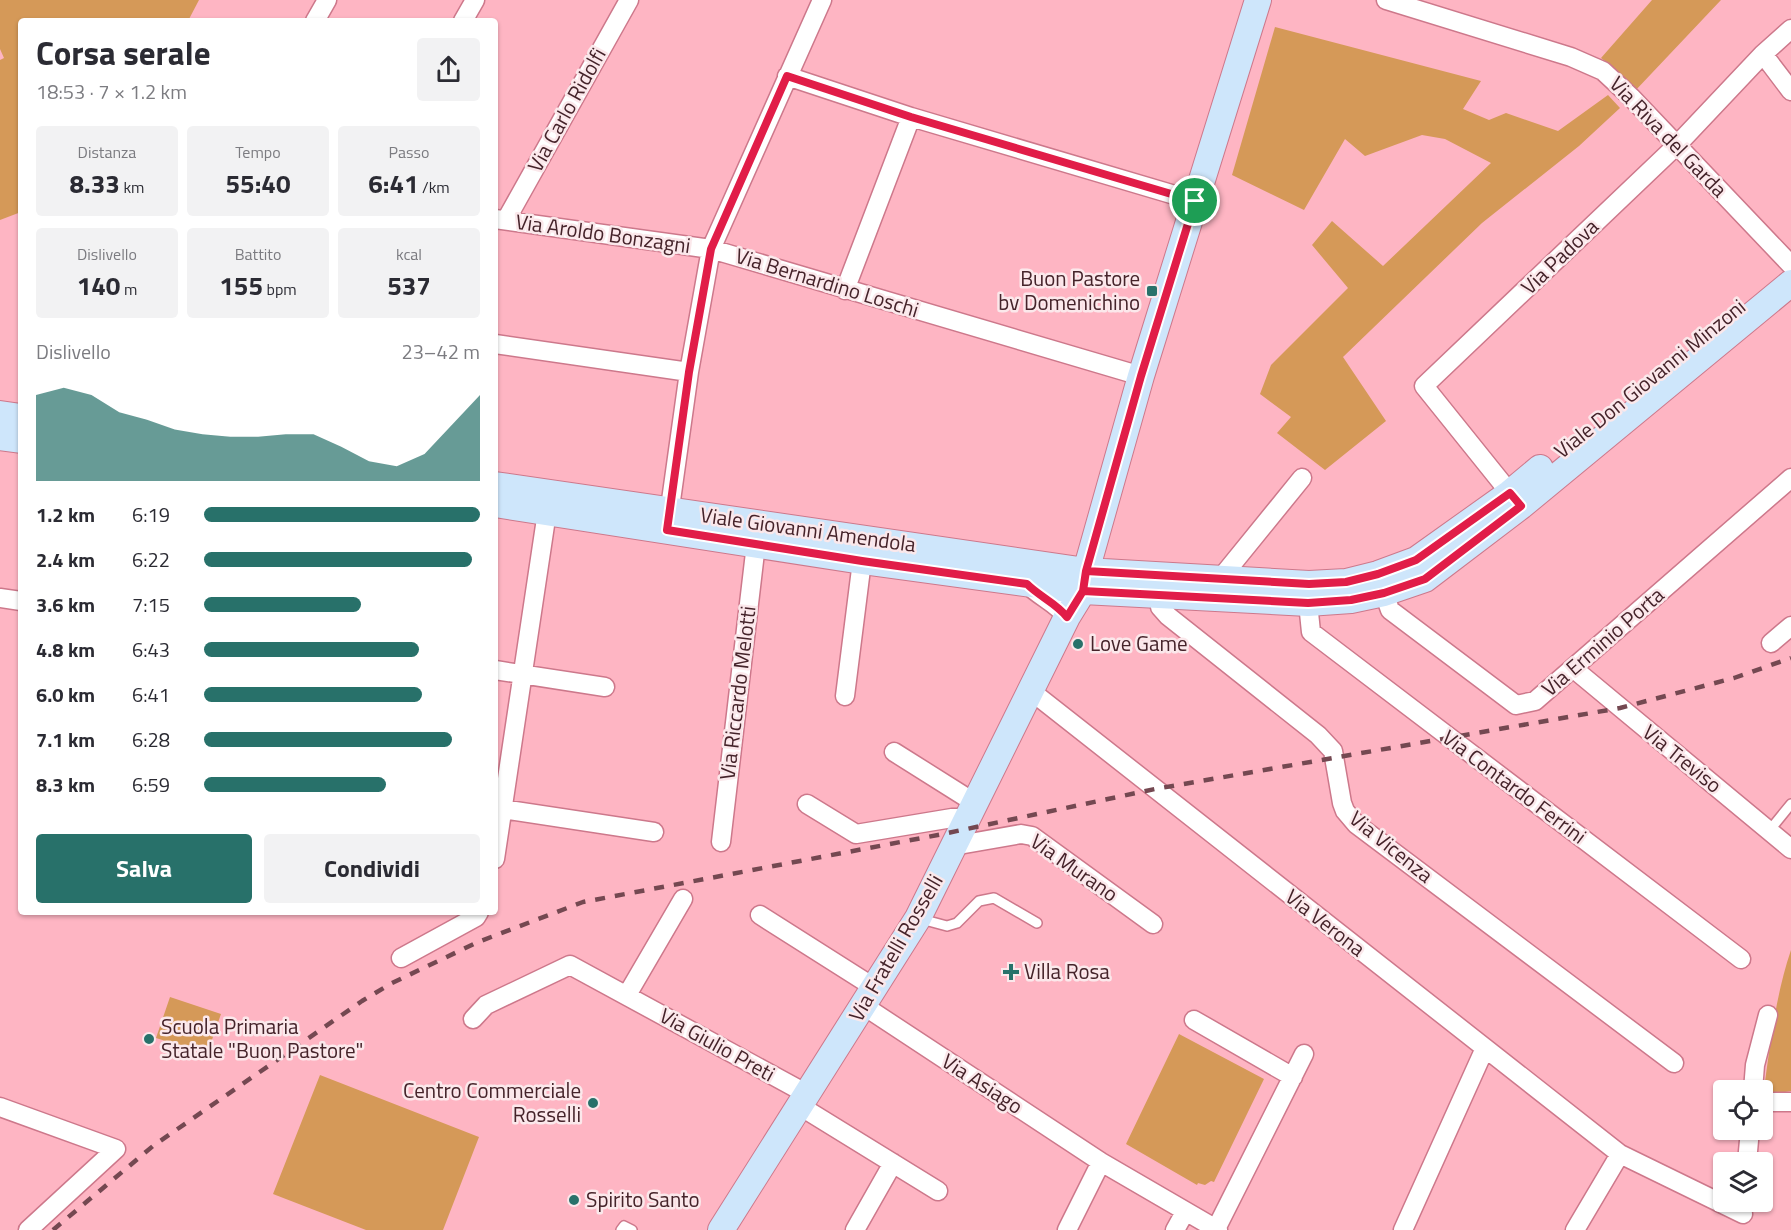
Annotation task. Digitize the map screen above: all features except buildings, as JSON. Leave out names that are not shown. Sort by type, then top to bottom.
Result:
[{"type":"main road","name":"Via Fratelli Rosselli","points":[[721,1230],[918,918],[1084,581],[1141,376],[1258,0]]},
{"type":"main road","name":"Viale Don Giovanni Minzoni","points":[[1084,581],[1220,579],[1351,600],[1381,584],[1425,579],[1791,265]]},
{"type":"main road","name":"Viale Don Giovanni Minzoni","points":[[1516,500],[1791,283]]},
{"type":"main road","points":[[0,414],[18,417]]},
{"type":"main road","points":[[0,437],[18,440]]},
{"type":"main road","name":"Viale Giovanni Amendola","points":[[498,485],[668,520],[1084,581]]},
{"type":"main road","name":"Viale Giovanni Amendola","points":[[498,504],[547,512],[668,520],[756,544],[1027,584],[1084,581]]},
{"type":"main road","name":"Viale Don Giovanni Minzoni","points":[[1084,581],[1159,596],[1308,594]]},
{"type":"street","points":[[317,18],[327,0]]},
{"type":"street","points":[[465,18],[475,0]]},
{"type":"street","name":"Via Carlo Ridolfi","points":[[500,220],[629,0]]},
{"type":"street","points":[[668,520],[689,372],[711,249],[822,0]]},
{"type":"street","name":"Via Riva del Garda","points":[[1386,0],[1435,7],[1603,71],[1791,265]]},
{"type":"street","name":"Via Padova","points":[[1516,500],[1424,387],[1677,145],[1763,54],[1791,29]]},
{"type":"street","points":[[1763,54],[1791,91]]},
{"type":"street","points":[[787,76],[911,117],[1195,201]]},
{"type":"street","points":[[845,290],[911,117]]},
{"type":"street","name":"Via Aroldo Bonzagni","points":[[500,220],[711,249]]},
{"type":"street","name":"Via Bernardino Loschi","points":[[711,249],[1141,376]]},
{"type":"street","points":[[498,344],[689,372]]},
{"type":"street","points":[[1220,579],[1302,478]]},
{"type":"street","name":"Via Erminio Porta","points":[[1381,584],[1390,610],[1516,705],[1535,701],[1791,478]]},
{"type":"street","points":[[547,512],[524,675],[499,809],[654,832]]},
{"type":"street","name":"Via Riccardo Melotti","points":[[721,842],[756,544]]},
{"type":"street","points":[[845,696],[862,561]]},
{"type":"street","points":[[1027,584],[1038,595],[1058,606],[1067,617]]},
{"type":"street","name":"Via Contardo Ferrini","points":[[1308,594],[1311,632],[1741,959]]},
{"type":"street","name":"Via Vicenza","points":[[1159,596],[1160,607],[1168,616],[1330,747],[1335,758],[1341,803],[1345,812],[1356,824],[1674,1063]]},
{"type":"street","points":[[0,598],[18,601]]},
{"type":"street","points":[[1771,643],[1791,626]]},
{"type":"street","name":"Via Treviso","points":[[1574,669],[1791,849]]},
{"type":"street","points":[[498,671],[605,687]]},
{"type":"street","name":"Via Verona","points":[[1031,692],[1620,1154],[1744,1215]]},
{"type":"street","points":[[894,752],[971,811]]},
{"type":"street","points":[[807,804],[856,834],[952,818],[971,811]]},
{"type":"street","name":"Via Murano","points":[[953,846],[1021,834],[1032,836],[1153,924]]},
{"type":"street","points":[[627,995],[683,899]]},
{"type":"street","points":[[401,958],[478,915]]},
{"type":"street","name":"Via Asiago","points":[[760,915],[869,997],[1101,1162],[1217,1229],[1304,1054]]},
{"type":"street","name":"Via Giulio Preti","points":[[473,1019],[486,1005],[570,965],[627,995],[804,1100],[893,1163],[938,1191]]},
{"type":"street","points":[[1754,1080],[1755,1065],[1768,1015]]},
{"type":"street","points":[[1194,1020],[1293,1077]]},
{"type":"street","points":[[1403,1230],[1485,1048]]},
{"type":"street","points":[[1773,1102],[1791,1102]]},
{"type":"street","points":[[0,1107],[116,1149],[28,1230]]},
{"type":"street","points":[[1575,1230],[1620,1154]]},
{"type":"street","points":[[1067,1230],[1101,1162]]},
{"type":"street","points":[[855,1230],[893,1163]]},
{"type":"street","points":[[1175,1230],[1185,1212]]},
{"type":"lane","points":[[1769,831],[1791,804]]},
{"type":"lane","points":[[918,918],[947,926],[957,923],[979,901],[994,898],[1037,923]]},
{"type":"lane","points":[[621,1230],[624,1226],[632,1230]]},
{"type":"shaded area","points":[[0,0],[199,0],[190,18],[18,18],[18,213],[0,220],[0,60],[4,58],[0,49]]},
{"type":"shaded area","points":[[1652,0],[1721,0],[1634,92],[1601,58]]},
{"type":"shaded area","points":[[1275,27],[1481,81],[1463,109],[1489,120],[1506,113],[1558,131],[1608,95],[1620,108],[1579,146],[1482,223],[1343,357],[1386,421],[1325,470],[1277,433],[1291,417],[1260,394],[1271,365],[1348,288],[1312,245],[1332,221],[1383,266],[1491,163],[1445,139],[1422,135],[1365,156],[1345,139],[1304,210],[1232,175]]},
{"type":"shaded area","points":[[1791,950],[1791,1091],[1773,1094],[1773,1080],[1765,1080],[1785,968]]},
{"type":"shaded area","points":[[170,997],[221,1014],[207,1054],[156,1038]]},
{"type":"shaded area","points":[[1179,1034],[1264,1079],[1214,1182],[1211,1181],[1205,1185],[1198,1183],[1197,1185],[1126,1144]]},
{"type":"shaded area","points":[[320,1075],[479,1137],[443,1230],[366,1230],[273,1194]]},
{"type":"railway","points":[[53,1230],[153,1146],[362,1001],[392,983],[478,942],[583,902],[943,834],[1155,789],[1620,708],[1734,678],[1791,658]]},
{"type":"place","name":"Buon Pastore bv Domenichino","points":[[1152,291]]},
{"type":"place","name":"Love Game","points":[[1078,644]]},
{"type":"place","name":"Villa Rosa","points":[[1011,972]]},
{"type":"place","name":"Scuola Primaria Statale \"Buon Pastore\"","points":[[149,1039]]},
{"type":"place","name":"Centro Commerciale Rosselli","points":[[593,1103]]},
{"type":"place","name":"Spirito Santo","points":[[574,1200]]},
{"type":"route","points":[[1195,201],[911,117],[787,76],[711,249],[689,372],[667,530],[1027,584],[1038,595],[1058,606],[1067,617],[1083,591],[1086,571],[1309,584],[1346,582],[1378,574],[1416,560],[1510,493],[1521,506],[1425,579],[1384,593],[1351,600],[1308,603],[1083,591],[1086,571],[1141,376],[1195,201]]}]
